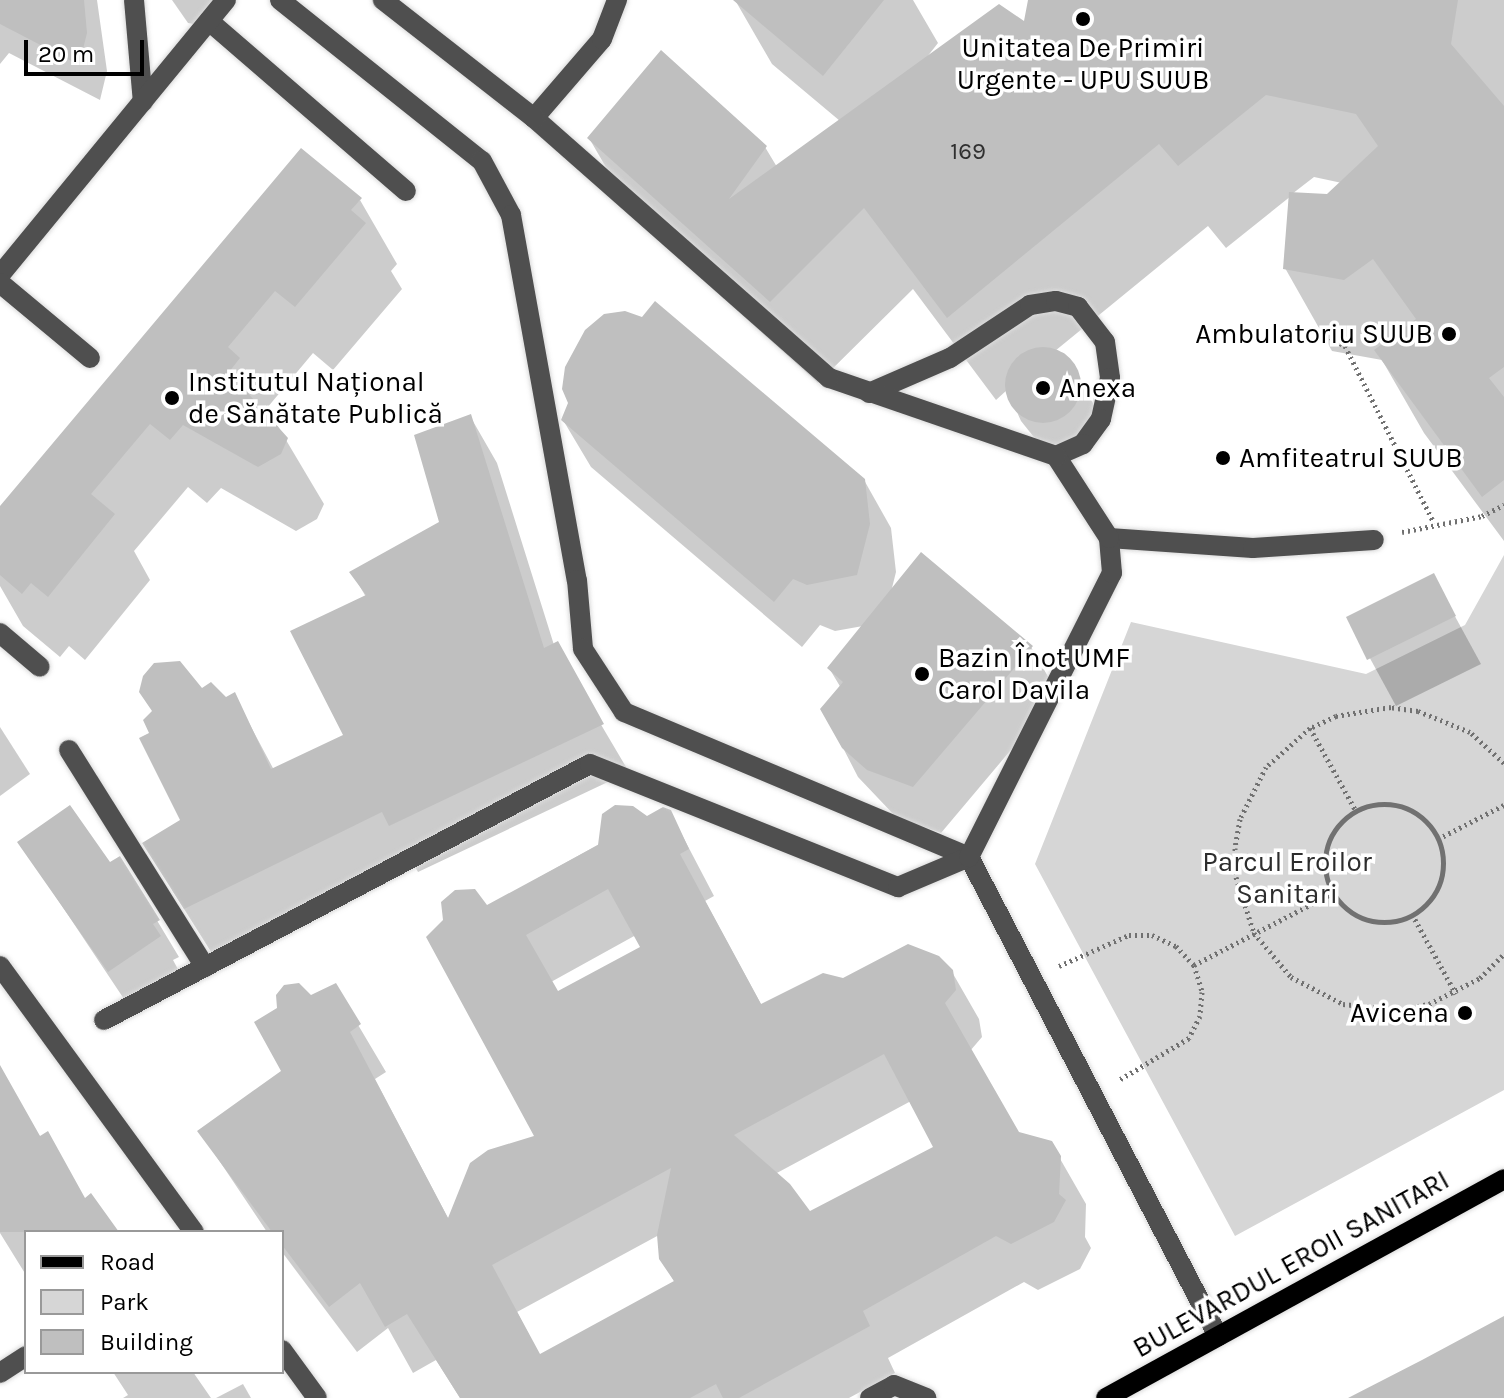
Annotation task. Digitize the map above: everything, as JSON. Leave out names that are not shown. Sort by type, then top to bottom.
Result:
[{"type":"main road","name":"BULEVARDUL EROII SANITARI","points":[[1106,1398],[1504,1179]]},
{"type":"street","points":[[134,0],[143,102]]},
{"type":"street","points":[[0,275],[226,0]]},
{"type":"street","points":[[280,0],[482,161],[511,215],[577,580],[583,649],[624,712],[969,857],[1218,1336]]},
{"type":"street","points":[[104,1020],[590,764],[898,887],[969,857],[1112,573],[1109,538],[1056,456],[829,378],[534,118],[383,0]]},
{"type":"street","points":[[534,118],[602,39],[617,0]]},
{"type":"street","points":[[209,21],[406,191]]},
{"type":"street","points":[[0,283],[90,358]]},
{"type":"street","points":[[869,393],[950,358],[1030,305],[1056,301],[1078,307],[1105,342],[1110,378],[1101,419],[1083,444],[1056,456]]},
{"type":"street","points":[[1109,538],[1253,548],[1374,540]]},
{"type":"street","points":[[0,633],[40,667]]},
{"type":"street","points":[[69,750],[205,967]]},
{"type":"street","points":[[0,966],[193,1230]]},
{"type":"street","points":[[284,1353],[317,1398]]},
{"type":"street","points":[[0,1373],[24,1357]]},
{"type":"street","points":[[870,1398],[894,1385],[926,1398]]},
{"type":"path","points":[[1325,334],[1345,346],[1434,523]]},
{"type":"path","points":[[1374,540],[1434,523],[1482,516],[1504,505]]},
{"type":"path","points":[[1504,763],[1470,732],[1418,711],[1363,709],[1310,728],[1266,767],[1240,819],[1236,877],[1254,933],[1291,977],[1343,1004],[1400,1010],[1456,994],[1504,954]]},
{"type":"path","points":[[1310,728],[1356,811]]},
{"type":"path","points":[[1394,804],[1420,817],[1438,839],[1442,873],[1436,889],[1412,914],[1377,922],[1344,907],[1333,893],[1325,856],[1341,822],[1356,811],[1394,804]]},
{"type":"path","points":[[1438,839],[1504,805]]},
{"type":"path","points":[[1194,965],[1333,893]]},
{"type":"path","points":[[1412,914],[1456,994]]},
{"type":"path","points":[[1033,979],[1129,935],[1152,935],[1176,946],[1194,965],[1202,992],[1200,1016],[1189,1038],[1093,1094]]},
{"type":"green space","name":"Parcul Eroilor Sanitari","points":[[1504,555],[1504,1090],[1235,1236],[1035,864],[1131,622],[1366,674],[1465,625]]},
{"type":"building","points":[[0,0],[84,0],[87,33],[79,65],[0,24]]},
{"type":"building","points":[[733,0],[884,0],[823,76]]},
{"type":"building","points":[[1028,0],[1458,0],[1451,44],[1504,106],[1504,367],[1489,378],[1504,397],[1504,480],[1482,497],[1374,350],[1416,319],[1373,259],[1344,280],[1283,269],[1289,192],[1327,194],[1378,146],[1356,114],[1266,95],[1178,166],[1159,144],[947,318],[864,208],[770,302],[587,138],[661,50],[767,146],[729,199],[999,4],[1024,21]]},
{"type":"building","name":"Institutul Național de Sănătate Publică","points":[[301,148],[362,198],[351,210],[366,223],[295,307],[275,291],[228,347],[240,358],[229,372],[288,438],[281,454],[258,467],[183,425],[170,440],[150,424],[91,494],[115,514],[48,597],[31,583],[22,594],[0,575],[0,506]]},
{"type":"building","points":[[655,301],[865,479],[870,524],[857,575],[807,585],[793,579],[774,602],[561,420],[568,403],[562,389],[565,367],[585,330],[604,314],[625,311],[642,317]]},
{"type":"building","name":"Anexa","points":[[1043,347],[1057,350],[1070,358],[1078,371],[1081,385],[1078,399],[1070,412],[1057,420],[1043,423],[1029,420],[1016,412],[1008,399],[1005,385],[1008,371],[1016,358],[1029,350]]},
{"type":"building","points":[[471,414],[544,648],[558,641],[604,724],[389,826],[382,812],[184,909],[142,843],[180,820],[139,738],[149,733],[143,720],[152,711],[139,692],[143,676],[154,663],[180,661],[202,688],[211,682],[226,697],[235,692],[271,769],[343,735],[290,631],[366,595],[349,572],[439,522],[414,435]]},
{"type":"building","name":"Bazin Înot UMF Carol Davila","points":[[921,552],[1033,646],[913,787],[867,770],[842,748],[820,709],[843,682],[827,668]]},
{"type":"building","points":[[1434,573],[1456,616],[1367,660],[1346,617]]},
{"type":"building","points":[[70,805],[110,862],[120,856],[160,920],[153,924],[161,936],[108,972],[17,842]]},
{"type":"building","points":[[615,805],[633,806],[647,816],[663,807],[671,810],[689,849],[680,854],[761,1004],[823,973],[843,978],[908,944],[939,956],[953,970],[956,990],[945,1003],[1019,1132],[1052,1141],[1061,1156],[1059,1194],[1066,1200],[1054,1222],[1011,1244],[996,1236],[863,1311],[870,1326],[739,1398],[723,1398],[716,1384],[690,1398],[460,1398],[407,1314],[385,1327],[360,1283],[329,1307],[284,1248],[284,1230],[271,1230],[197,1131],[281,1071],[254,1022],[277,1008],[276,995],[284,985],[299,983],[311,995],[336,983],[361,1024],[350,1032],[448,1218],[470,1163],[488,1150],[534,1136],[426,937],[443,920],[441,902],[455,890],[475,889],[487,905],[598,845],[602,814]],"holes":[[[608,889],[640,947],[558,991],[526,935]],[[884,1054],[933,1147],[810,1211],[790,1184],[734,1135]],[[671,1168],[657,1235],[659,1259],[674,1281],[540,1354],[492,1265]]]},
{"type":"building","points":[[0,1065],[40,1136],[48,1131],[85,1198],[91,1193],[118,1230],[0,1232]]},
{"type":"building","points":[[1504,1316],[1504,1398],[1348,1398],[1422,1360]]},
{"type":"place","name":"Unitatea De Primiri Urgente - UPU SUUB","points":[[1083,19]]},
{"type":"place","name":"Ambulatoriu SUUB","points":[[1449,334]]},
{"type":"place","name":"Anexa","points":[[1043,388]]},
{"type":"place","name":"Institutul Național de Sănătate Publică","points":[[172,398]]},
{"type":"place","name":"Amfiteatrul SUUB","points":[[1223,458]]},
{"type":"place","name":"Bazin Înot UMF Carol Davila","points":[[922,674]]},
{"type":"place","name":"Avicena","points":[[1465,1013]]}]
